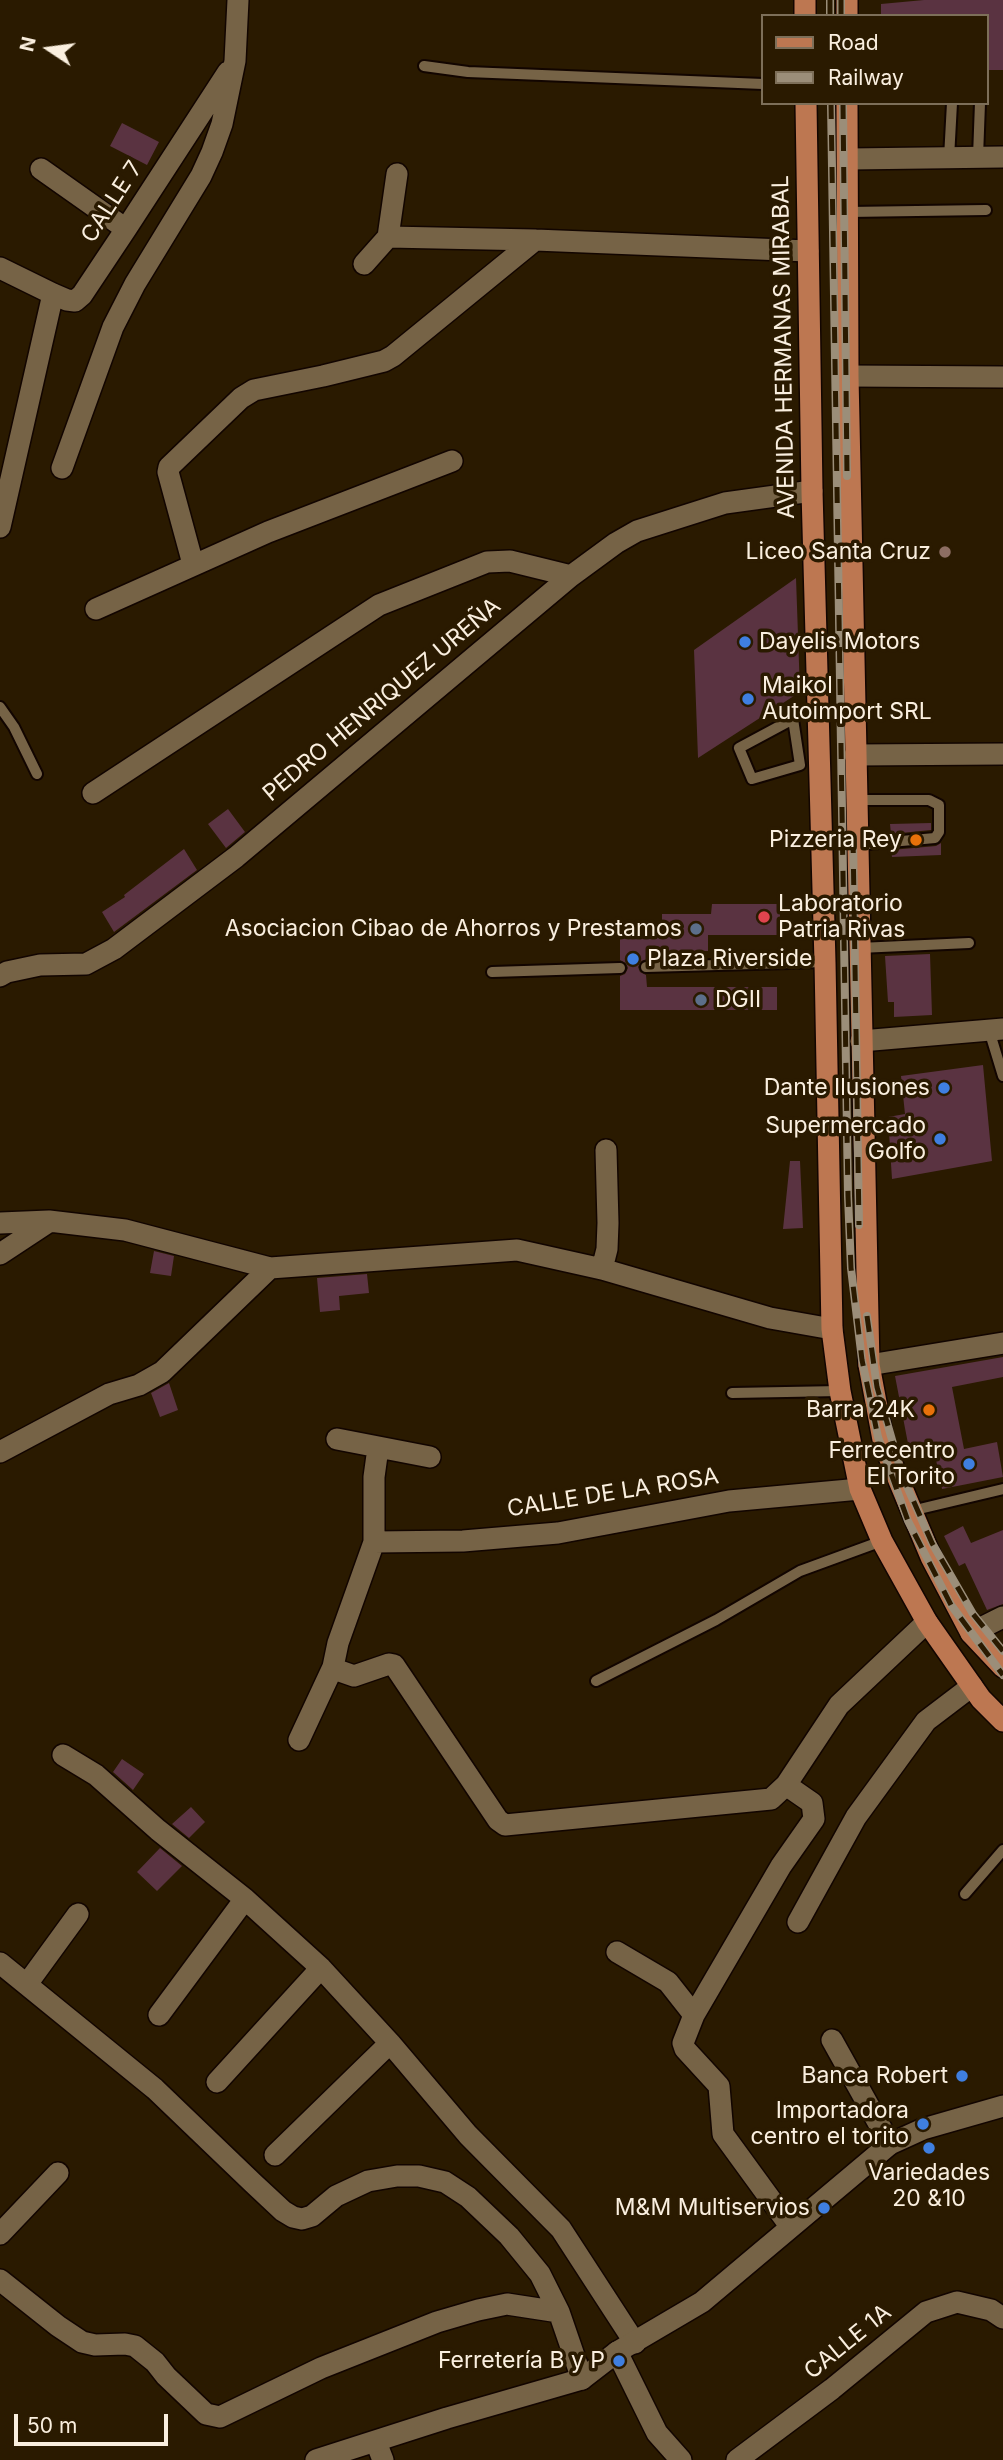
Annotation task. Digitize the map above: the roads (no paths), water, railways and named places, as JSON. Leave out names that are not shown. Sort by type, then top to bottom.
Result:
[{"type":"main road","name":"AVENIDA HERMANAS MIRABAL","points":[[806,105],[812,491],[832,1329],[840,1391],[860,1489],[882,1541],[927,1622],[981,1699],[1003,1721]]},
{"type":"main road","points":[[848,105],[848,376],[869,1365],[884,1445],[931,1557],[971,1633],[1003,1667]]},
{"type":"street","points":[[62,468],[113,327],[135,284],[201,176],[212,152],[222,124],[235,61],[238,0]]},
{"type":"street","name":"CALLE 7","points":[[0,268],[67,300],[75,301],[82,295],[235,61]]},
{"type":"street","points":[[849,159],[1003,157]]},
{"type":"street","points":[[41,169],[127,229]]},
{"type":"street","points":[[364,264],[388,237],[397,174]]},
{"type":"street","points":[[388,237],[808,251]]},
{"type":"street","points":[[193,564],[167,471],[241,398],[254,390],[384,361],[535,240]]},
{"type":"street","points":[[0,527],[53,294]]},
{"type":"street","points":[[848,376],[1003,377]]},
{"type":"street","points":[[96,609],[193,564],[452,461]]},
{"type":"street","name":"PEDRO HENRIQUEZ UREÑA","points":[[0,976],[40,965],[86,964],[114,949],[236,857],[571,576],[616,542],[638,531],[725,502],[812,491]]},
{"type":"street","points":[[93,793],[379,605],[487,562],[510,561],[571,576]]},
{"type":"street","points":[[855,755],[1003,754]]},
{"type":"street","points":[[861,1041],[996,1029]]},
{"type":"street","points":[[602,1269],[607,1249],[608,1223],[606,1150]]},
{"type":"street","points":[[0,1223],[49,1222],[125,1230],[270,1268],[517,1250],[602,1269],[770,1318],[832,1329]]},
{"type":"street","points":[[0,1254],[49,1222]]},
{"type":"street","points":[[0,1452],[109,1394],[139,1385],[162,1372],[270,1268]]},
{"type":"street","points":[[869,1365],[1003,1343]]},
{"type":"street","points":[[337,1439],[430,1457]]},
{"type":"street","points":[[299,1740],[333,1667],[338,1643],[374,1542],[373,1477],[378,1448]]},
{"type":"street","name":"CALLE DE LA ROSA","points":[[374,1542],[463,1541],[558,1533],[729,1501],[860,1489]]},
{"type":"street","points":[[971,1633],[1003,1617]]},
{"type":"street","points":[[333,1667],[334,1670],[354,1676],[388,1664],[394,1665],[503,1825],[771,1799],[786,1785],[839,1706],[927,1622]]},
{"type":"street","points":[[798,1922],[856,1817],[926,1721],[972,1686]]},
{"type":"street","points":[[63,1755],[96,1775],[158,1830],[244,1899],[321,1968],[468,2134],[561,2229],[626,2348],[657,2433],[681,2460]]},
{"type":"street","points":[[786,1785],[812,1803],[814,1819],[780,1866],[694,2015],[683,2043],[685,2049],[719,2086],[723,2134],[790,2226]]},
{"type":"street","points":[[159,2015],[244,1899]]},
{"type":"street","points":[[27,1984],[78,1914]]},
{"type":"street","points":[[618,1952],[668,1982],[694,2015]]},
{"type":"street","points":[[0,1963],[155,2089],[293,2217],[302,2219],[312,2216],[336,2196],[368,2181],[397,2176],[419,2176],[445,2182],[468,2197],[509,2236],[540,2274],[559,2312],[582,2379]]},
{"type":"street","points":[[217,2082],[321,1968]]},
{"type":"street","points":[[832,2040],[890,2144]]},
{"type":"street","points":[[275,2155],[390,2043]]},
{"type":"street","points":[[316,2460],[379,2451],[447,2417],[582,2379],[626,2348],[702,2302],[890,2144],[923,2129],[1003,2106]]},
{"type":"street","points":[[0,2234],[58,2173]]},
{"type":"street","points":[[0,2280],[82,2342],[135,2346],[155,2362],[206,2414],[220,2417],[321,2368],[437,2322],[508,2304],[559,2312]]},
{"type":"street","name":"CALLE 1A","points":[[737,2460],[832,2389],[926,2312],[957,2302],[991,2310],[1003,2318]]},
{"type":"lane","points":[[424,66],[468,72],[762,84]]},
{"type":"lane","points":[[949,158],[952,105]]},
{"type":"lane","points":[[978,157],[980,105]]},
{"type":"lane","points":[[848,212],[986,210]]},
{"type":"lane","points":[[0,707],[14,727],[37,774]]},
{"type":"lane","points":[[793,719],[798,752],[800,765],[752,779],[739,748],[793,719]]},
{"type":"lane","points":[[798,752],[820,750]]},
{"type":"lane","points":[[856,800],[929,800],[939,805],[939,832],[931,840],[857,845]]},
{"type":"lane","points":[[859,947],[969,943]]},
{"type":"lane","points":[[646,967],[825,962]]},
{"type":"lane","points":[[492,972],[620,968]]},
{"type":"lane","points":[[996,1029],[1003,1076]]},
{"type":"lane","points":[[732,1393],[840,1391]]},
{"type":"lane","points":[[911,1511],[1003,1489]]},
{"type":"lane","points":[[596,1681],[716,1620],[800,1571],[882,1541]]},
{"type":"lane","points":[[965,1894],[1003,1850]]},
{"type":"railway","points":[[830,0],[830,14]]},
{"type":"railway","points":[[841,0],[841,14]]},
{"type":"railway","points":[[831,105],[851,1268],[862,1360],[878,1437],[908,1521],[951,1605],[1003,1675]]},
{"type":"railway","points":[[843,105],[847,476]]},
{"type":"railway","points":[[853,837],[859,1225]]},
{"type":"railway","points":[[867,1316],[877,1387],[902,1475],[932,1543],[973,1614],[1003,1651]]},
{"type":"place","name":"Liceo Santa Cruz","points":[[945,552]]},
{"type":"place","name":"Dayelis Motors","points":[[745,642]]},
{"type":"place","name":"Maikol Autoimport SRL","points":[[748,699]]},
{"type":"place","name":"Pizzeria Rey","points":[[916,840]]},
{"type":"place","name":"Laboratorio Patria Rivas","points":[[764,917]]},
{"type":"place","name":"Asociacion Cibao de Ahorros y Prestamos","points":[[696,929]]},
{"type":"place","name":"Plaza Riverside","points":[[633,959]]},
{"type":"place","name":"DGII","points":[[701,1000]]},
{"type":"place","name":"Dante Ilusiones","points":[[944,1088]]},
{"type":"place","name":"Supermercado Golfo","points":[[940,1139]]},
{"type":"place","name":"Barra 24K","points":[[929,1410]]},
{"type":"place","name":"Ferrecentro El Torito","points":[[969,1464]]},
{"type":"place","name":"Banca Robert","points":[[962,2076]]},
{"type":"place","name":"Importadora centro el torito","points":[[923,2124]]},
{"type":"place","name":"Variedades 20 &10","points":[[929,2148]]},
{"type":"place","name":"M&M Multiservios","points":[[824,2208]]},
{"type":"place","name":"Ferretería B y P","points":[[619,2361]]}]
